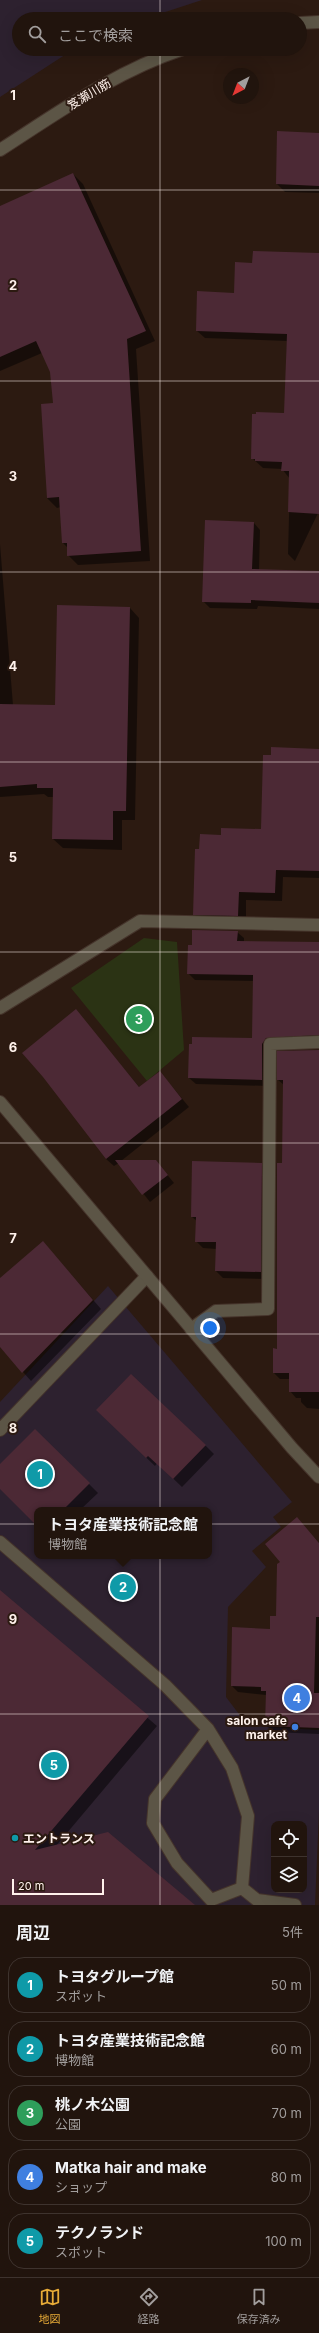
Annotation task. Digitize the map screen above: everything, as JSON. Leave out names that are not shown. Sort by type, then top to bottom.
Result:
[{"type":"street","points":[[307,23],[319,22]]},
{"type":"street","name":"笈瀬川筋","points":[[0,150],[101,85],[161,56]]},
{"type":"street","points":[[0,1008],[140,921],[319,925]]},
{"type":"street","points":[[191,1329],[216,1310],[268,1309],[270,1044],[319,1042]]},
{"type":"street","points":[[0,1102],[292,1448],[319,1477]]},
{"type":"street","points":[[0,1430],[146,1276]]},
{"type":"street","points":[[0,1542],[165,1685],[208,1729],[232,1768],[248,1816],[242,1888]]},
{"type":"street","points":[[208,1729],[155,1799],[153,1823],[176,1863],[212,1902],[242,1888]]},
{"type":"street","points":[[242,1888],[257,1900],[295,1905]]},
{"type":"shaded area","points":[[0,0],[202,0],[165,12],[12,12],[12,56],[63,56],[0,97]]},
{"type":"shaded area","points":[[108,1286],[292,1502],[273,1517],[281,1527],[252,1551],[266,1567],[228,1607],[226,1697],[248,1726],[319,1730],[319,1811],[315,1905],[0,1905],[0,1402]]},
{"type":"green space","points":[[144,938],[177,942],[184,1050],[147,1081],[71,988]]},
{"type":"building","points":[[277,131],[319,133],[319,186],[276,184]]},
{"type":"building","points":[[73,173],[146,331],[127,339],[141,551],[67,556],[67,543],[62,543],[59,497],[47,498],[41,404],[53,403],[50,372],[36,341],[0,357],[0,206]]},
{"type":"building","points":[[253,251],[319,253],[319,514],[288,512],[289,471],[281,471],[282,462],[255,461],[255,459],[251,459],[252,414],[256,414],[256,412],[284,413],[287,334],[196,331],[197,291],[234,293],[235,262],[252,263]]},
{"type":"building","points":[[205,520],[254,522],[252,569],[319,571],[319,603],[251,600],[251,603],[202,602]]},
{"type":"building","points":[[57,605],[130,607],[126,811],[113,811],[113,840],[52,839],[53,788],[37,788],[37,784],[0,787],[0,704],[55,705]]},
{"type":"building","points":[[271,747],[319,749],[319,871],[276,870],[275,893],[239,892],[238,916],[193,915],[195,849],[199,849],[200,834],[221,835],[221,828],[261,829],[263,755],[271,755]]},
{"type":"building","points":[[192,930],[238,931],[237,941],[319,942],[319,1035],[266,1038],[262,1044],[262,1080],[188,1078],[189,1044],[192,1044],[192,1037],[252,1038],[253,975],[187,974],[188,945],[192,945]]},
{"type":"building","points":[[76,1009],[139,1087],[160,1071],[182,1099],[106,1159],[43,1077],[22,1053]]},
{"type":"building","points":[[319,1050],[319,1392],[289,1392],[289,1373],[273,1373],[273,1348],[277,1349],[277,1163],[282,1163],[283,1080],[277,1080],[277,1051]]},
{"type":"building","points":[[115,1160],[156,1160],[168,1175],[142,1195]]},
{"type":"building","points":[[192,1161],[262,1163],[261,1272],[215,1271],[216,1242],[195,1242],[196,1217],[191,1217]]},
{"type":"building","points":[[43,1241],[93,1300],[22,1373],[0,1347],[0,1278]]},
{"type":"building","points":[[131,1374],[206,1445],[173,1479],[148,1456],[146,1458],[96,1410]]},
{"type":"building","points":[[35,1429],[90,1483],[66,1507],[34,1507],[34,1523],[0,1489],[0,1464]]},
{"type":"building","points":[[297,1517],[319,1543],[319,1617],[316,1617],[314,1693],[319,1693],[319,1728],[265,1726],[266,1691],[261,1691],[261,1687],[231,1686],[232,1627],[270,1629],[270,1616],[276,1616],[277,1564],[280,1562],[265,1544]]},
{"type":"building","points":[[0,1590],[149,1716],[35,1850],[108,1832],[195,1905],[0,1905]]},
{"type":"place","name":"桃ノ木公園","points":[[139,1019]]},
{"type":"place","name":"トヨタグループ館","points":[[40,1474]]},
{"type":"place","name":"トヨタ産業技術記念館","points":[[123,1587]]},
{"type":"place","name":"Matka hair and make","points":[[297,1698]]},
{"type":"place","name":"salon cafe market","points":[[295,1727]]},
{"type":"place","name":"テクノランド","points":[[54,1765]]},
{"type":"place","name":"エントランス","points":[[15,1838]]}]
